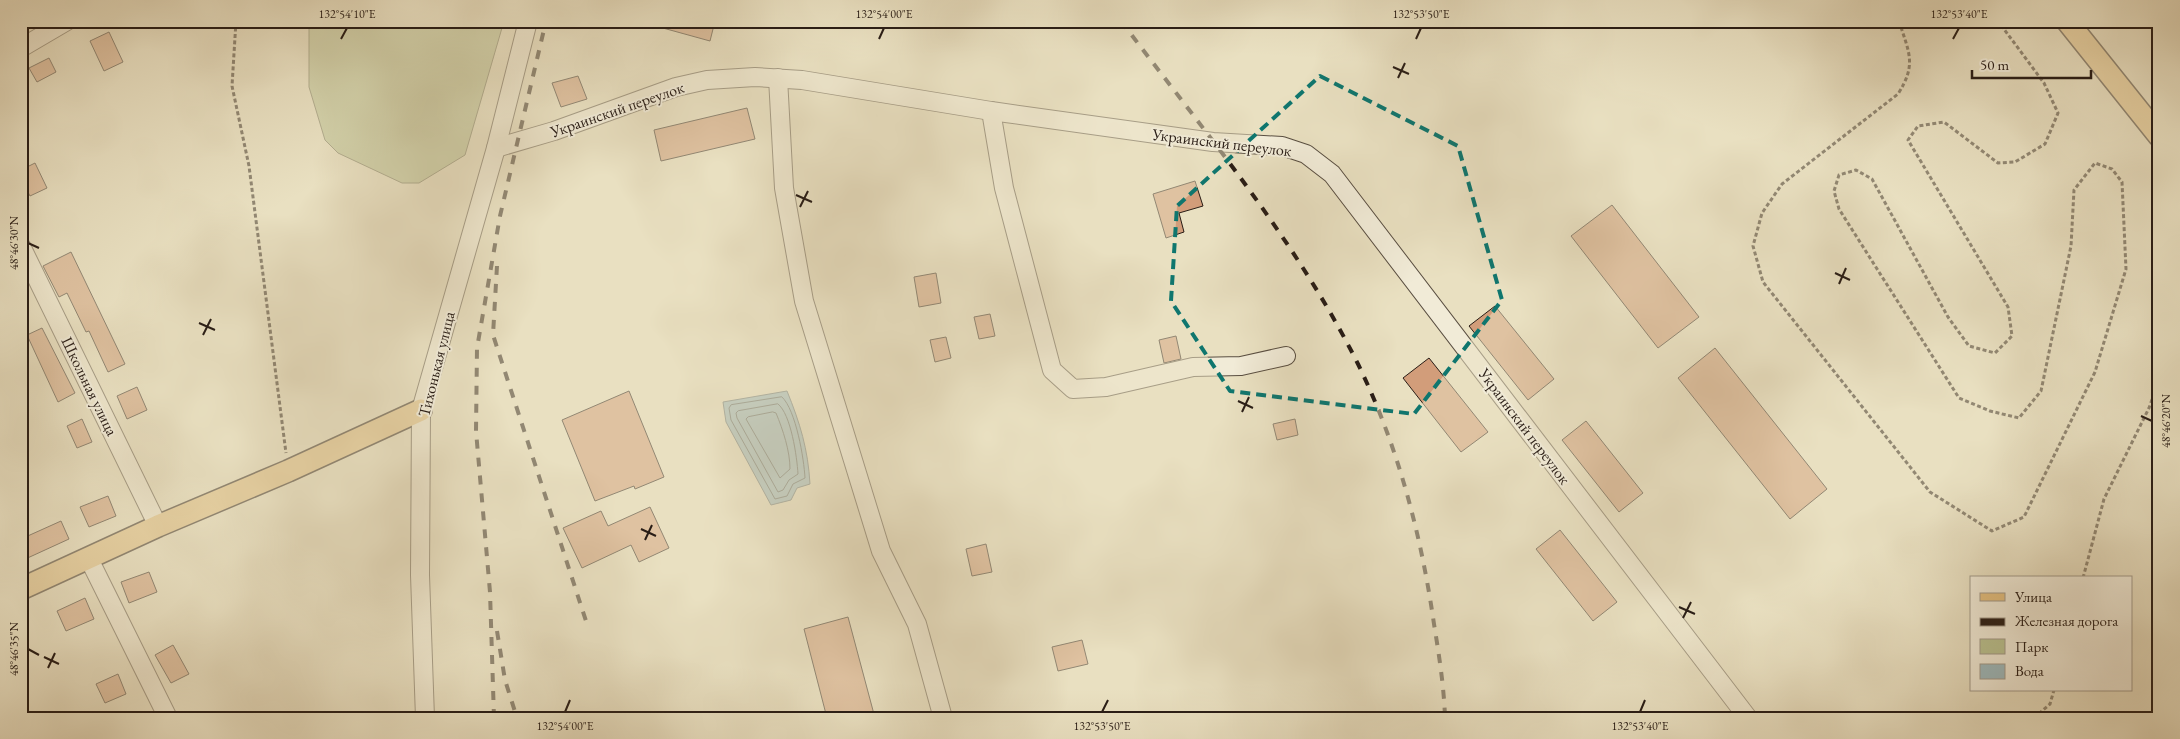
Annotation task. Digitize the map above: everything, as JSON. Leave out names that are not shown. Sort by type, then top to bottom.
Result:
[{"type":"main road","points":[[2067,21],[2159,136]]},
{"type":"main road","points":[[21,589],[158,526],[288,471],[421,410]]},
{"type":"street","points":[[21,48],[67,21]]},
{"type":"street","name":"Тихонькая улица","points":[[425,718],[420,575],[421,410],[496,148],[528,21]]},
{"type":"street","name":"Украинский переулок","points":[[496,148],[554,131],[676,87],[732,77],[802,80],[991,111],[1213,142],[1282,146],[1306,154],[1332,174],[1748,718]]},
{"type":"street","points":[[778,78],[784,188],[804,301],[881,551],[917,624],[943,718]]},
{"type":"street","points":[[991,111],[1004,188],[1052,370],[1073,389],[1106,387],[1193,367],[1241,366],[1286,356]]},
{"type":"street","name":"Школьная улица","points":[[21,246],[158,526]]},
{"type":"street","points":[[89,559],[168,718]]},
{"type":"path","points":[[1899,21],[1911,59],[1908,79],[1898,94],[1782,184],[1762,213],[1753,246],[1763,282],[1930,492],[1992,531],[2024,517],[2095,372],[2126,270],[2122,182],[2112,169],[2095,163],[2074,190],[2072,246],[2041,391],[2019,418],[1990,411],[1959,398],[1839,209],[1834,192],[1839,175],[1856,170],[1872,179],[1948,317],[1969,346],[1994,353],[2012,336],[2008,307],[1908,140],[1918,126],[1944,122],[1998,163],[2015,162],[2045,144],[2058,113],[2044,83],[1998,21]]},
{"type":"path","points":[[234,22],[232,86],[249,166],[288,471]]},
{"type":"path","points":[[2084,576],[2104,499],[2149,408],[2159,380]]},
{"type":"path","points":[[2034,718],[2050,704],[2053,692]]},
{"type":"highlighted area","points":[[1320,76],[1458,146],[1502,300],[1414,414],[1230,391],[1171,301],[1177,206]]},
{"type":"green space","points":[[309,21],[504,21],[465,155],[419,183],[402,183],[338,153],[325,140],[309,87]]},
{"type":"water","points":[[787,391],[803,436],[810,484],[797,488],[791,500],[771,505],[726,422],[723,402]]},
{"type":"building","points":[[653,21],[715,21],[710,41],[652,25]]},
{"type":"building","points":[[109,32],[123,62],[104,71],[90,41]]},
{"type":"building","points":[[49,58],[56,72],[37,82],[29,68]]},
{"type":"building","points":[[578,76],[587,99],[561,107],[552,83]]},
{"type":"building","points":[[747,108],[755,139],[661,161],[654,130]]},
{"type":"building","points":[[35,163],[47,188],[30,196],[21,179],[21,170]]},
{"type":"building","points":[[1195,181],[1203,206],[1179,213],[1184,232],[1166,238],[1153,194]]},
{"type":"building","points":[[1612,205],[1699,317],[1658,348],[1571,236]]},
{"type":"building","points":[[71,252],[125,364],[108,372],[89,331],[86,332],[67,293],[59,297],[43,266]]},
{"type":"building","points":[[936,273],[941,303],[919,307],[914,277]]},
{"type":"building","points":[[1495,306],[1554,379],[1528,400],[1469,326]]},
{"type":"building","points":[[990,314],[995,336],[979,339],[974,317]]},
{"type":"building","points":[[42,328],[75,393],[58,402],[27,335]]},
{"type":"building","points":[[1176,336],[1181,359],[1164,363],[1159,340]]},
{"type":"building","points":[[946,337],[951,358],[935,362],[930,340]]},
{"type":"building","points":[[1715,348],[1827,489],[1790,519],[1678,378]]},
{"type":"building","points":[[1429,358],[1488,432],[1461,452],[1403,378]]},
{"type":"building","points":[[137,387],[147,410],[127,419],[117,396]]},
{"type":"building","points":[[629,391],[664,477],[635,489],[634,486],[595,501],[562,420]]},
{"type":"building","points":[[82,419],[92,442],[77,448],[67,426]]},
{"type":"building","points":[[1295,419],[1298,435],[1277,440],[1273,424]]},
{"type":"building","points":[[1586,421],[1643,493],[1619,512],[1562,440]]},
{"type":"building","points":[[108,496],[116,516],[89,527],[80,507]]},
{"type":"building","points":[[650,507],[669,548],[639,562],[631,545],[582,568],[563,528],[601,511],[608,526]]},
{"type":"building","points":[[61,521],[69,539],[21,561],[21,539]]},
{"type":"building","points":[[1560,530],[1617,602],[1593,621],[1536,549]]},
{"type":"building","points":[[986,544],[992,572],[972,576],[966,549]]},
{"type":"building","points":[[149,572],[157,592],[129,603],[121,582]]},
{"type":"building","points":[[85,598],[94,619],[66,631],[57,611]]},
{"type":"building","points":[[848,617],[875,718],[827,718],[804,629]]},
{"type":"building","points":[[1082,640],[1088,664],[1058,671],[1052,647]]},
{"type":"building","points":[[173,645],[189,674],[171,683],[155,655]]},
{"type":"building","points":[[118,674],[126,694],[105,703],[96,684]]},
{"type":"railway","points":[[494,718],[490,592],[476,431],[477,348],[500,216],[546,21]]},
{"type":"railway","points":[[1121,21],[1278,230],[1333,318],[1358,364],[1385,427],[1415,524],[1429,590],[1438,647],[1445,718]]},
{"type":"railway","points":[[497,266],[493,335],[586,621]]},
{"type":"railway","points":[[497,631],[505,680],[517,718]]}]
